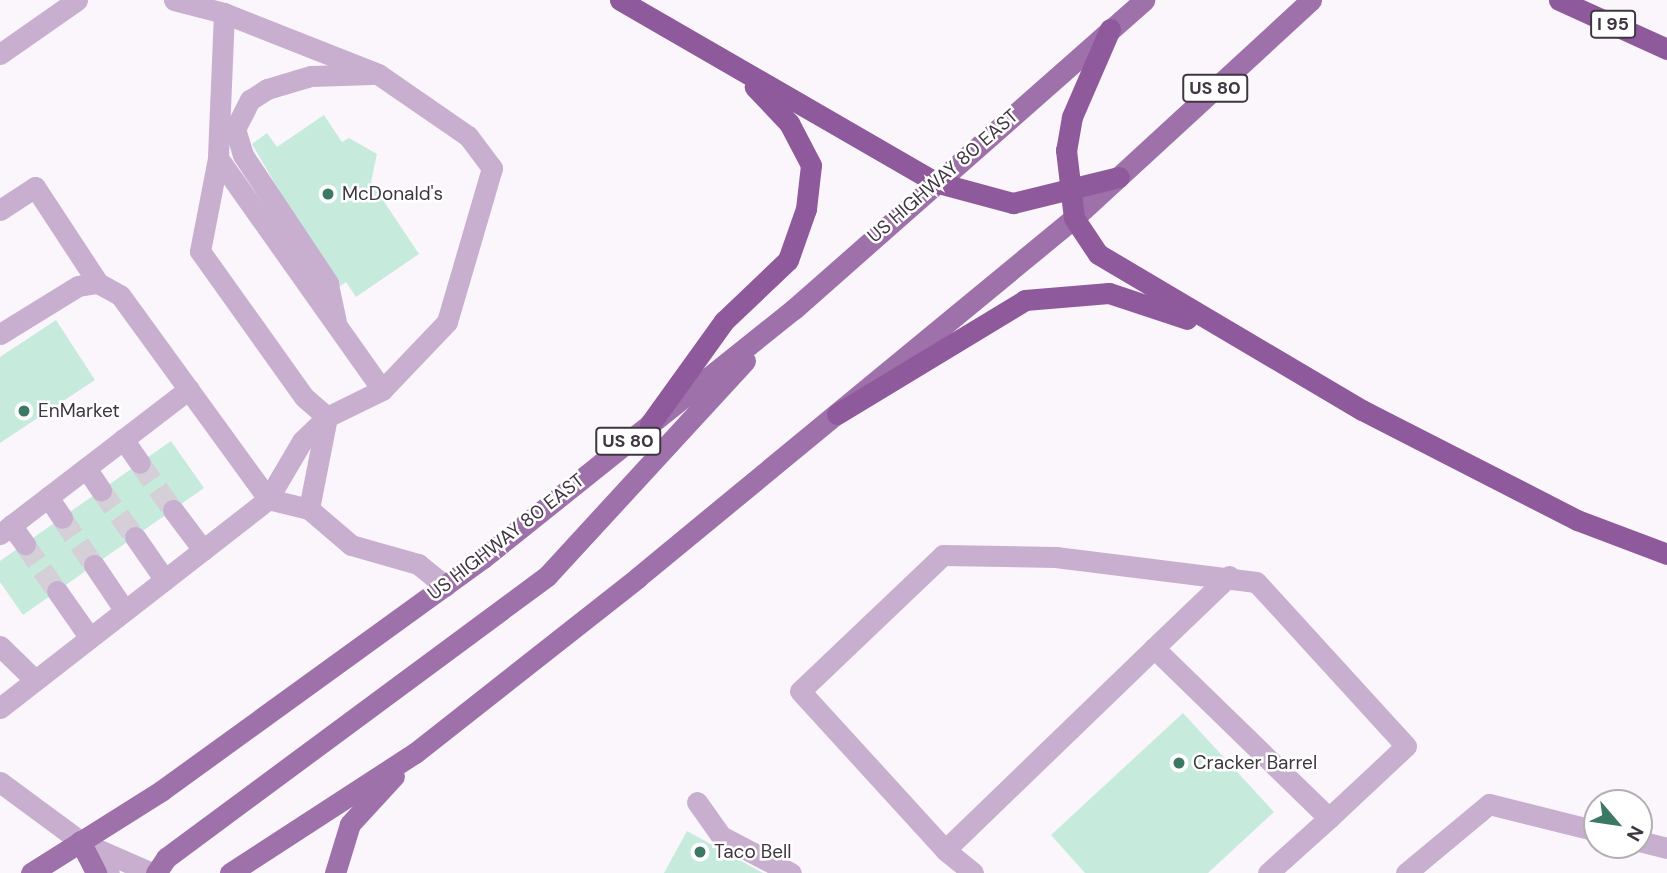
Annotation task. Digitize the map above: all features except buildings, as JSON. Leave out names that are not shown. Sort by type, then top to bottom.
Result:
[{"type":"highway","points":[[620,0],[934,182],[1013,203],[1068,193],[1119,177]]},
{"type":"highway","name":"I 95","points":[[1559,0],[1667,49]]},
{"type":"highway","points":[[1110,29],[1072,117],[1068,193],[1074,218],[1098,254],[1219,330],[1577,520],[1667,554]]},
{"type":"highway","points":[[650,424],[724,321],[788,260],[806,209],[811,165],[789,123],[741,72]]},
{"type":"highway","points":[[837,414],[1025,300],[1109,293],[1219,330]]},
{"type":"main road","name":"US HIGHWAY 80 EAST","points":[[31,873],[161,791],[445,586],[794,309],[934,182],[1144,0]]},
{"type":"main road","name":"US 80","points":[[230,873],[415,753],[837,414],[1074,218],[1311,0]]},
{"type":"main road","points":[[154,873],[166,858],[548,575],[794,309]]},
{"type":"main road","points":[[335,873],[350,824],[415,753]]},
{"type":"main road","points":[[80,841],[96,873]]},
{"type":"street","points":[[0,54],[77,0]]},
{"type":"street","points":[[0,708],[268,499],[302,441],[327,417],[382,390],[447,322],[492,169],[468,136],[378,74],[224,13],[174,0]]},
{"type":"street","points":[[224,13],[218,158],[200,251],[304,397],[327,417]]},
{"type":"street","points":[[338,330],[328,283],[243,155],[235,129],[250,100],[267,89],[311,76],[378,74]]},
{"type":"street","points":[[218,158],[382,390]]},
{"type":"street","points":[[0,210],[35,187],[98,283],[120,295],[268,499],[309,509],[351,545],[418,564],[445,586]]},
{"type":"street","points":[[0,334],[78,286],[98,283]]},
{"type":"street","points":[[25,544],[6,530],[188,389]]},
{"type":"street","points":[[309,509],[327,417]]},
{"type":"street","points":[[124,439],[140,463]]},
{"type":"street","points":[[86,468],[102,490]]},
{"type":"street","points":[[48,497],[62,518]]},
{"type":"street","points":[[173,510],[203,550]]},
{"type":"street","points":[[135,537],[165,580]]},
{"type":"street","points":[[973,873],[945,850],[800,691],[943,555],[1056,557],[1229,576],[1256,582],[1406,746],[1268,873]]},
{"type":"street","points":[[94,565],[125,611]]},
{"type":"street","points":[[945,850],[1229,576]]},
{"type":"street","points":[[57,591],[90,638]]},
{"type":"street","points":[[0,646],[35,680]]},
{"type":"street","points":[[1154,648],[1329,818]]},
{"type":"street","points":[[0,782],[80,841],[109,873]]},
{"type":"street","points":[[697,802],[721,836],[791,873]]},
{"type":"street","points":[[1406,873],[1489,804],[1583,828]]},
{"type":"street","points":[[80,841],[154,873]]},
{"type":"tunnel","points":[[140,463],[173,510]]},
{"type":"tunnel","points":[[101,490],[135,537]]},
{"type":"tunnel","points":[[62,518],[94,565]]},
{"type":"tunnel","points":[[25,544],[57,591]]},
{"type":"place","name":"McDonald's","points":[[328,194]]},
{"type":"place","name":"EnMarket","points":[[24,411]]},
{"type":"place","name":"Cracker Barrel","points":[[1179,763]]},
{"type":"place","name":"Taco Bell","points":[[700,852]]}]
